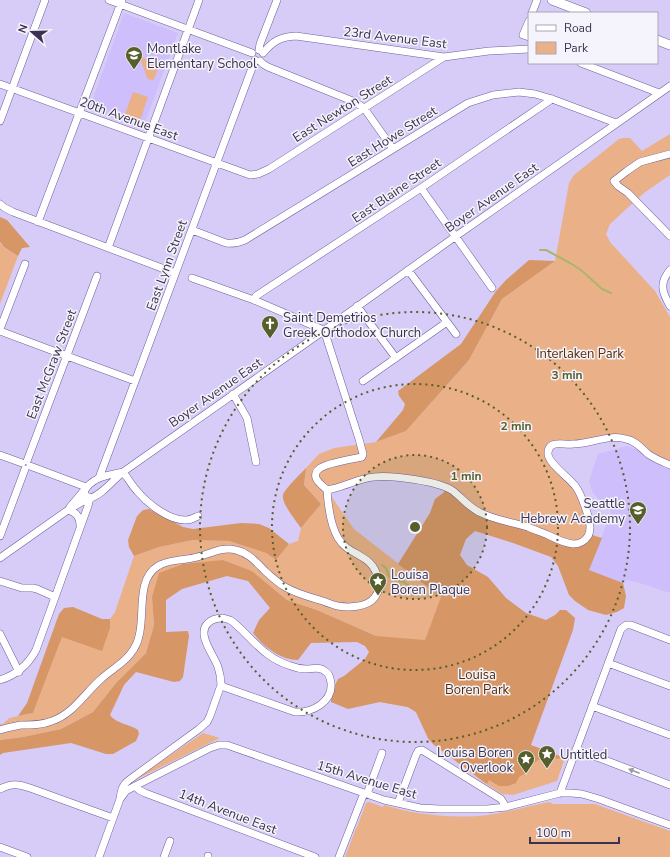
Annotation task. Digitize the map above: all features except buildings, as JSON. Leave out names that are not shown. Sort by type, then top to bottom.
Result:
[{"type":"main road","points":[[552,0],[583,12]]},
{"type":"main road","points":[[658,40],[670,45]]},
{"type":"street","points":[[0,121],[45,0]]},
{"type":"street","points":[[109,0],[121,2],[188,30],[258,55],[263,64],[268,67],[355,102],[364,108],[393,149]]},
{"type":"street","points":[[108,248],[199,0]]},
{"type":"street","name":"East Lynn Street","points":[[100,478],[216,163],[258,55],[260,44],[277,0]]},
{"type":"street","points":[[532,12],[537,0]]},
{"type":"street","points":[[38,222],[121,2]]},
{"type":"street","points":[[528,23],[523,35],[528,37]]},
{"type":"street","name":"23rd Avenue East","points":[[258,55],[273,42],[288,36],[444,57],[528,49]]},
{"type":"street","name":"East Newton Street","points":[[250,175],[258,174],[269,169],[444,57]]},
{"type":"street","points":[[584,64],[659,93]]},
{"type":"street","name":"20th Avenue East","points":[[0,84],[250,175]]},
{"type":"street","name":"Boyer Avenue East","points":[[90,498],[94,497],[123,472],[455,236],[670,86]]},
{"type":"street","name":"East Howe Street","points":[[192,230],[226,243],[232,244],[245,240],[468,103],[493,95],[519,92],[535,94],[552,99],[616,124]]},
{"type":"street","name":"East Blaine Street","points":[[254,300],[256,296],[421,188],[552,99]]},
{"type":"street","points":[[670,154],[644,160],[627,170],[614,182],[628,193],[670,235]]},
{"type":"street","points":[[421,188],[492,288]]},
{"type":"street","points":[[1,205],[13,212],[38,222],[175,273]]},
{"type":"street","points":[[25,264],[0,330],[135,381]]},
{"type":"street","points":[[408,270],[456,334]]},
{"type":"street","points":[[670,270],[663,281],[663,290],[670,306]]},
{"type":"street","name":"East McGraw Street","points":[[0,536],[97,276]]},
{"type":"street","points":[[0,730],[20,726],[44,724],[65,715],[99,680],[127,658],[132,652],[139,636],[142,602],[146,581],[154,569],[164,563],[199,557],[226,549],[235,549],[248,556],[286,588],[307,597],[339,606],[349,607],[362,605],[371,601],[375,597],[379,581],[374,566],[369,561],[344,545],[339,539],[331,519],[327,490],[316,478],[319,468],[362,457],[362,450],[323,331],[254,300],[192,278]]},
{"type":"street","points":[[357,306],[396,358]]},
{"type":"street","points":[[363,381],[447,322]]},
{"type":"street","points":[[233,394],[247,418],[256,462]]},
{"type":"street","points":[[327,490],[354,481],[373,477],[424,481],[447,488],[479,512],[535,530],[557,540],[574,544],[581,543],[586,539],[589,534],[589,520],[576,487],[549,458],[548,454],[550,447],[553,444],[574,444],[610,438],[625,438],[633,441],[652,456],[670,465]]},
{"type":"street","points":[[0,455],[86,488]]},
{"type":"street","points":[[123,472],[137,492],[163,512],[178,520],[191,519],[198,516]]},
{"type":"street","name":"Boyer Avenue East","points":[[86,488],[100,478],[123,472]]},
{"type":"street","points":[[100,478],[106,479],[108,484],[107,486]]},
{"type":"street","points":[[86,488],[84,494],[90,498]]},
{"type":"street","points":[[68,510],[86,488]]},
{"type":"street","points":[[0,558],[68,510],[90,498]]},
{"type":"street","points":[[0,680],[18,672],[29,661],[36,650],[90,498]]},
{"type":"street","points":[[68,510],[72,511],[78,516],[80,521],[80,529]]},
{"type":"street","points":[[0,581],[22,588],[37,589],[55,597]]},
{"type":"street","points":[[99,857],[120,799],[121,789],[125,783],[199,729],[207,722],[210,716],[221,685],[218,666],[207,646],[204,634],[208,622],[219,618],[233,622],[259,648],[286,665],[298,668],[323,669],[328,674],[331,685],[329,694],[322,703],[311,710],[295,712],[286,710],[221,685]]},
{"type":"street","points":[[560,793],[623,626],[628,624],[670,640]]},
{"type":"street","points":[[0,634],[18,672]]},
{"type":"street","points":[[608,663],[670,686]]},
{"type":"street","points":[[592,706],[670,735]]},
{"type":"street","name":"15th Avenue East","points":[[135,786],[210,748],[223,745],[231,746],[398,804],[420,808],[440,810],[487,809],[560,793],[576,793],[670,825]]},
{"type":"street","points":[[576,749],[670,785]]},
{"type":"street","points":[[398,804],[416,755],[418,751],[422,750],[501,799],[506,806]]},
{"type":"street","points":[[339,857],[382,753]]},
{"type":"street","points":[[0,789],[19,784],[113,818]]},
{"type":"street","points":[[120,799],[126,791],[135,786]]},
{"type":"street","name":"14th Avenue East","points":[[135,786],[144,793],[315,857]]},
{"type":"street","points":[[164,857],[170,841]]},
{"type":"street","points":[[0,847],[27,857]]},
{"type":"shaded area","name":"Montlake Elementary School","points":[[124,13],[178,33],[143,128],[91,109],[90,107]]},
{"type":"shaded area","name":"Seattle Hebrew Academy","points":[[627,446],[642,451],[654,462],[669,466],[670,469],[670,593],[627,580],[623,583],[589,570],[611,512],[593,493],[589,481],[598,454]]},
{"type":"green space","points":[[142,58],[153,60],[157,64],[157,72],[152,81],[147,78],[141,61]]},
{"type":"green space","points":[[133,92],[148,97],[139,124],[123,119]]},
{"type":"green space","name":"Interlaken Park","points":[[670,134],[670,175],[644,193],[610,224],[606,234],[610,242],[655,291],[670,317],[670,465],[625,438],[553,444],[548,454],[580,494],[589,534],[574,544],[492,517],[447,488],[384,477],[327,490],[354,529],[441,597],[525,743],[565,758],[557,781],[513,795],[502,794],[483,782],[433,744],[428,738],[416,712],[407,707],[380,702],[376,636],[317,610],[287,600],[252,571],[223,560],[152,597],[154,625],[146,653],[116,683],[93,712],[61,729],[0,740],[0,724],[3,724],[9,718],[33,713],[62,636],[110,628],[110,619],[115,612],[134,556],[159,547],[193,540],[229,541],[266,553],[276,560],[289,544],[298,541],[301,528],[321,504],[304,485],[306,468],[319,454],[334,448],[376,442],[406,431],[469,360],[502,299],[555,261],[569,183],[574,175],[619,139],[630,138],[642,151]]},
{"type":"green space","points":[[0,217],[7,220],[30,247],[22,248],[18,256],[4,247],[0,242]]},
{"type":"green space","points":[[0,243],[18,256],[0,304]]},
{"type":"green space","points":[[529,260],[555,261],[502,299],[469,360],[406,431],[376,442],[403,410],[405,404],[399,396],[398,391],[461,344],[496,291]]},
{"type":"green space","points":[[306,468],[304,485],[321,504],[301,528],[284,503],[283,495],[289,486]]},
{"type":"green space","name":"Louisa Boren Park","points":[[447,488],[471,507],[574,544],[589,534],[602,538],[589,570],[623,583],[626,596],[624,608],[606,615],[588,610],[569,595],[558,566],[551,557],[475,531],[466,539],[460,555],[467,565],[488,577],[506,598],[526,613],[546,620],[560,610],[566,610],[575,618],[573,630],[531,745],[565,758],[538,760],[527,772],[519,777],[516,783],[508,786],[499,786],[489,780],[487,784],[433,744],[428,738],[416,712],[408,707],[380,702],[348,709],[331,702],[331,693],[338,679],[365,659],[369,652],[365,646],[357,642],[311,643],[298,660],[285,658],[273,652],[253,633],[259,620],[270,608],[248,581],[227,576],[182,589],[166,600],[166,632],[188,631],[189,636],[183,677],[180,681],[174,682],[136,672],[124,685],[110,715],[119,722],[138,730],[139,734],[136,741],[113,754],[106,754],[71,743],[3,753],[0,755],[0,740],[61,729],[93,712],[116,683],[146,653],[154,625],[152,597],[159,573],[183,564],[223,560],[252,571],[287,600],[317,610],[376,636],[425,640],[441,597],[398,564],[430,513],[435,499]]},
{"type":"green space","points":[[149,509],[183,527],[193,529],[241,523],[259,524],[269,528],[289,544],[276,560],[266,553],[229,541],[193,540],[159,547],[134,556],[129,547],[128,540],[137,516],[143,510]]},
{"type":"green space","points":[[73,607],[102,619],[110,619],[110,628],[102,651],[62,637],[33,713],[18,716],[27,703],[59,614],[64,608]]},
{"type":"green space","points":[[203,733],[220,738],[131,782]]},
{"type":"green space","points":[[369,802],[383,807],[384,805],[422,814],[462,817],[496,814],[549,802],[553,804],[595,804],[670,831],[670,857],[345,857],[366,803]]},
{"type":"waterway","points":[[540,250],[546,250],[570,263],[581,270],[602,289],[611,293]]},
{"type":"waterway","points":[[382,565],[386,568],[392,579],[404,582],[415,590]]},
{"type":"place","name":"Montlake Elementary School","points":[[134,70]]},
{"type":"place","name":"Saint Demetrios Greek Orthodox Church","points":[[270,339]]},
{"type":"place","name":"Seattle Hebrew Academy","points":[[638,525]]},
{"type":"place","name":"Louisa Boren Plaque","points":[[378,596]]},
{"type":"place","name":"Untitled","points":[[547,769]]},
{"type":"place","name":"Louisa Boren Overlook","points":[[526,774]]}]
